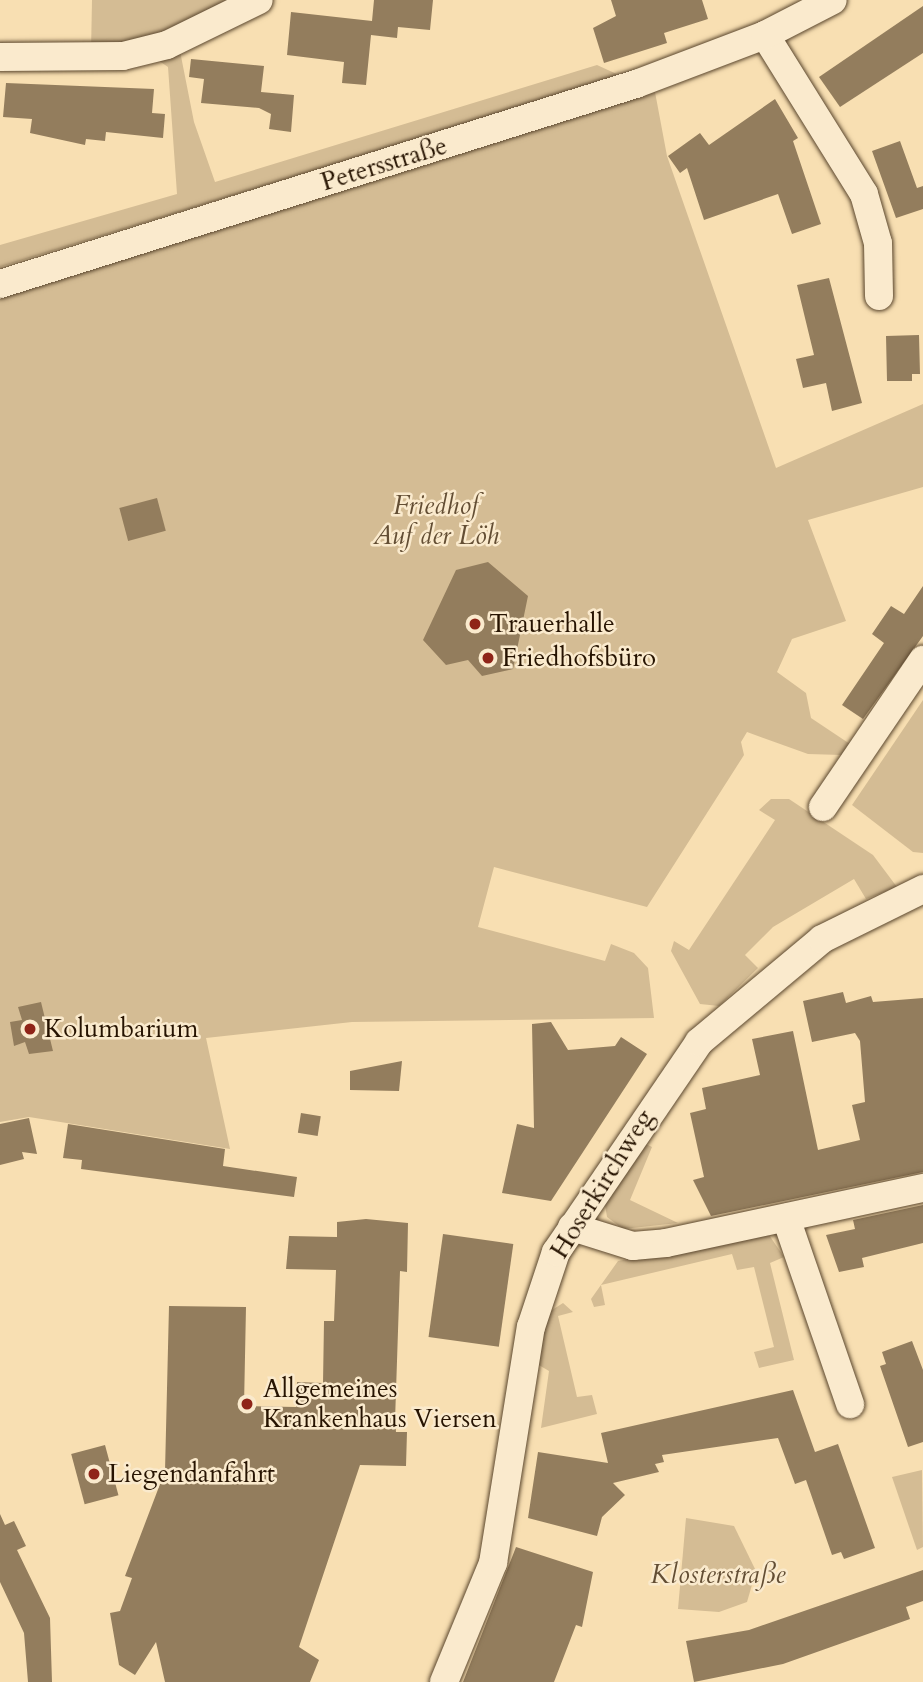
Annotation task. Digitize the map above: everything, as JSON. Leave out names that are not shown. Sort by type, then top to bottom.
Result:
[{"type":"street","points":[[0,57],[123,56],[167,45],[259,0]]},
{"type":"street","name":"Petersstraße","points":[[0,284],[635,84],[765,35],[822,3]]},
{"type":"street","points":[[765,35],[864,194],[878,243],[879,296]]},
{"type":"street","points":[[824,807],[923,660]]},
{"type":"street","name":"Hoserkirchweg","points":[[444,1682],[492,1563],[531,1327],[556,1252],[699,1042],[822,939],[923,889]]},
{"type":"street","points":[[572,1227],[633,1246],[786,1218],[923,1188]]},
{"type":"street","points":[[786,1218],[850,1404]]},
{"type":"green space","points":[[92,0],[234,0],[177,28],[91,52]]},
{"type":"green space","points":[[180,51],[194,122],[215,182],[597,65],[621,76],[0,267],[0,245],[177,194],[168,67],[155,58]]},
{"type":"green space","name":"Friedhof Auf der Löh","points":[[655,92],[667,156],[776,468],[923,404],[923,487],[808,520],[846,621],[792,639],[777,672],[806,693],[811,718],[850,744],[842,755],[808,754],[747,732],[741,742],[744,755],[647,907],[494,867],[478,927],[605,961],[611,944],[634,953],[648,968],[654,1018],[352,1022],[206,1038],[230,1149],[29,1117],[0,1122],[0,293]]},
{"type":"green space","points":[[923,700],[923,853],[913,852],[852,805]]},
{"type":"green space","points":[[771,799],[789,799],[873,855],[897,887],[866,899],[854,879],[773,927],[745,955],[758,968],[719,1006],[700,1004],[671,951],[674,941],[689,950],[775,820],[759,810]]},
{"type":"green space","points":[[646,1144],[652,1147],[630,1200],[678,1223],[623,1229],[607,1217],[604,1199]]},
{"type":"green space","points":[[767,1232],[784,1257],[770,1263],[794,1360],[759,1368],[754,1352],[774,1347],[754,1267],[737,1270],[732,1254],[601,1285],[605,1305],[594,1307],[591,1299],[618,1261]]},
{"type":"green space","points":[[563,1303],[573,1312],[558,1316],[577,1397],[592,1395],[597,1414],[541,1428],[549,1371],[537,1364],[549,1312]]},
{"type":"green space","points":[[922,1470],[923,1547],[917,1550],[892,1477]]},
{"type":"green space","name":"Klosterstraße","points":[[686,1518],[734,1526],[756,1571],[747,1602],[719,1612],[678,1609]]},
{"type":"building","points":[[374,0],[433,0],[430,30],[398,27],[397,38],[371,35],[366,85],[342,83],[344,62],[287,55],[291,12],[372,21]]},
{"type":"building","points":[[611,0],[702,0],[708,19],[664,33],[667,43],[604,63],[593,28],[616,16]]},
{"type":"building","points":[[923,6],[923,53],[840,107],[819,77]]},
{"type":"building","points":[[191,59],[264,66],[261,92],[294,95],[291,132],[269,129],[271,114],[259,108],[201,103],[204,79],[189,77]]},
{"type":"building","points":[[6,83],[154,89],[152,113],[165,114],[163,138],[106,132],[105,141],[86,139],[85,145],[30,133],[32,119],[3,117]]},
{"type":"building","points":[[775,99],[798,138],[793,141],[821,224],[792,234],[778,194],[704,220],[687,168],[680,173],[668,156],[700,133],[709,145]]},
{"type":"building","points":[[900,141],[917,188],[923,186],[923,209],[896,218],[872,151]]},
{"type":"building","points":[[829,278],[862,403],[832,411],[826,383],[803,388],[796,359],[814,355],[797,285]]},
{"type":"building","points":[[919,335],[920,374],[912,374],[912,381],[887,381],[886,336]]},
{"type":"building","points":[[157,498],[166,531],[128,541],[119,508]]},
{"type":"building","name":"Trauerhalle","points":[[488,562],[528,596],[513,669],[482,676],[468,660],[446,665],[423,640],[456,570]]},
{"type":"building","points":[[923,586],[923,636],[863,719],[842,705],[884,643],[872,634],[891,606],[904,614]]},
{"type":"building","points":[[843,992],[846,1003],[871,996],[873,1002],[923,998],[923,1172],[711,1216],[693,1180],[704,1177],[690,1113],[706,1109],[702,1088],[760,1075],[752,1039],[793,1031],[818,1150],[860,1140],[852,1105],[865,1102],[860,1041],[855,1033],[812,1042],[803,1001]]},
{"type":"building","name":"Kolumbarium","points":[[41,1002],[53,1051],[29,1054],[25,1042],[14,1046],[10,1022],[22,1020],[18,1007]]},
{"type":"building","points":[[551,1022],[568,1050],[615,1046],[621,1037],[647,1054],[551,1201],[502,1193],[517,1124],[534,1128],[532,1024]]},
{"type":"building","points":[[402,1061],[399,1091],[350,1090],[350,1071]]},
{"type":"building","points":[[301,1113],[321,1116],[318,1136],[298,1133]]},
{"type":"building","points":[[29,1118],[37,1154],[22,1152],[24,1159],[0,1165],[0,1124]]},
{"type":"building","points":[[68,1124],[225,1149],[223,1166],[297,1177],[294,1197],[81,1169],[82,1160],[63,1158]]},
{"type":"building","points":[[923,1205],[923,1243],[862,1258],[864,1267],[839,1272],[826,1235],[855,1229],[853,1220]]},
{"type":"building","points":[[366,1219],[408,1223],[407,1272],[400,1271],[395,1421],[396,1432],[407,1432],[406,1466],[360,1465],[299,1647],[319,1660],[310,1682],[165,1682],[156,1642],[135,1675],[119,1665],[110,1613],[120,1611],[132,1578],[125,1576],[165,1471],[169,1306],[246,1307],[244,1406],[296,1407],[297,1382],[323,1383],[324,1321],[334,1321],[336,1270],[286,1269],[289,1236],[337,1237],[337,1222]]},
{"type":"building","points":[[443,1234],[513,1244],[499,1347],[429,1337]]},
{"type":"building","points":[[912,1341],[923,1370],[923,1442],[908,1447],[880,1366],[886,1364],[882,1352]]},
{"type":"building","points":[[793,1390],[815,1452],[838,1444],[875,1548],[844,1559],[841,1552],[832,1555],[806,1480],[795,1484],[778,1438],[662,1455],[664,1462],[655,1464],[659,1472],[613,1483],[625,1495],[602,1517],[597,1536],[528,1518],[538,1452],[608,1463],[601,1433]]},
{"type":"building","name":"Liegendanfahrt","points":[[105,1445],[118,1495],[85,1504],[71,1454]]},
{"type":"building","points":[[0,1514],[5,1525],[14,1521],[26,1546],[17,1550],[50,1618],[52,1682],[28,1682],[24,1633],[0,1582]]},
{"type":"building","points":[[516,1547],[593,1572],[582,1627],[576,1625],[554,1682],[463,1682]]},
{"type":"building","points":[[923,1570],[923,1601],[906,1607],[910,1619],[783,1664],[694,1682],[686,1641],[749,1630]]},
{"type":"place","name":"Trauerhalle","points":[[475,624]]},
{"type":"place","name":"Friedhofsbüro","points":[[488,658]]},
{"type":"place","name":"Kolumbarium","points":[[30,1029]]},
{"type":"place","name":"Allgemeines Krankenhaus Viersen","points":[[247,1404]]},
{"type":"place","name":"Liegendanfahrt","points":[[94,1474]]}]
